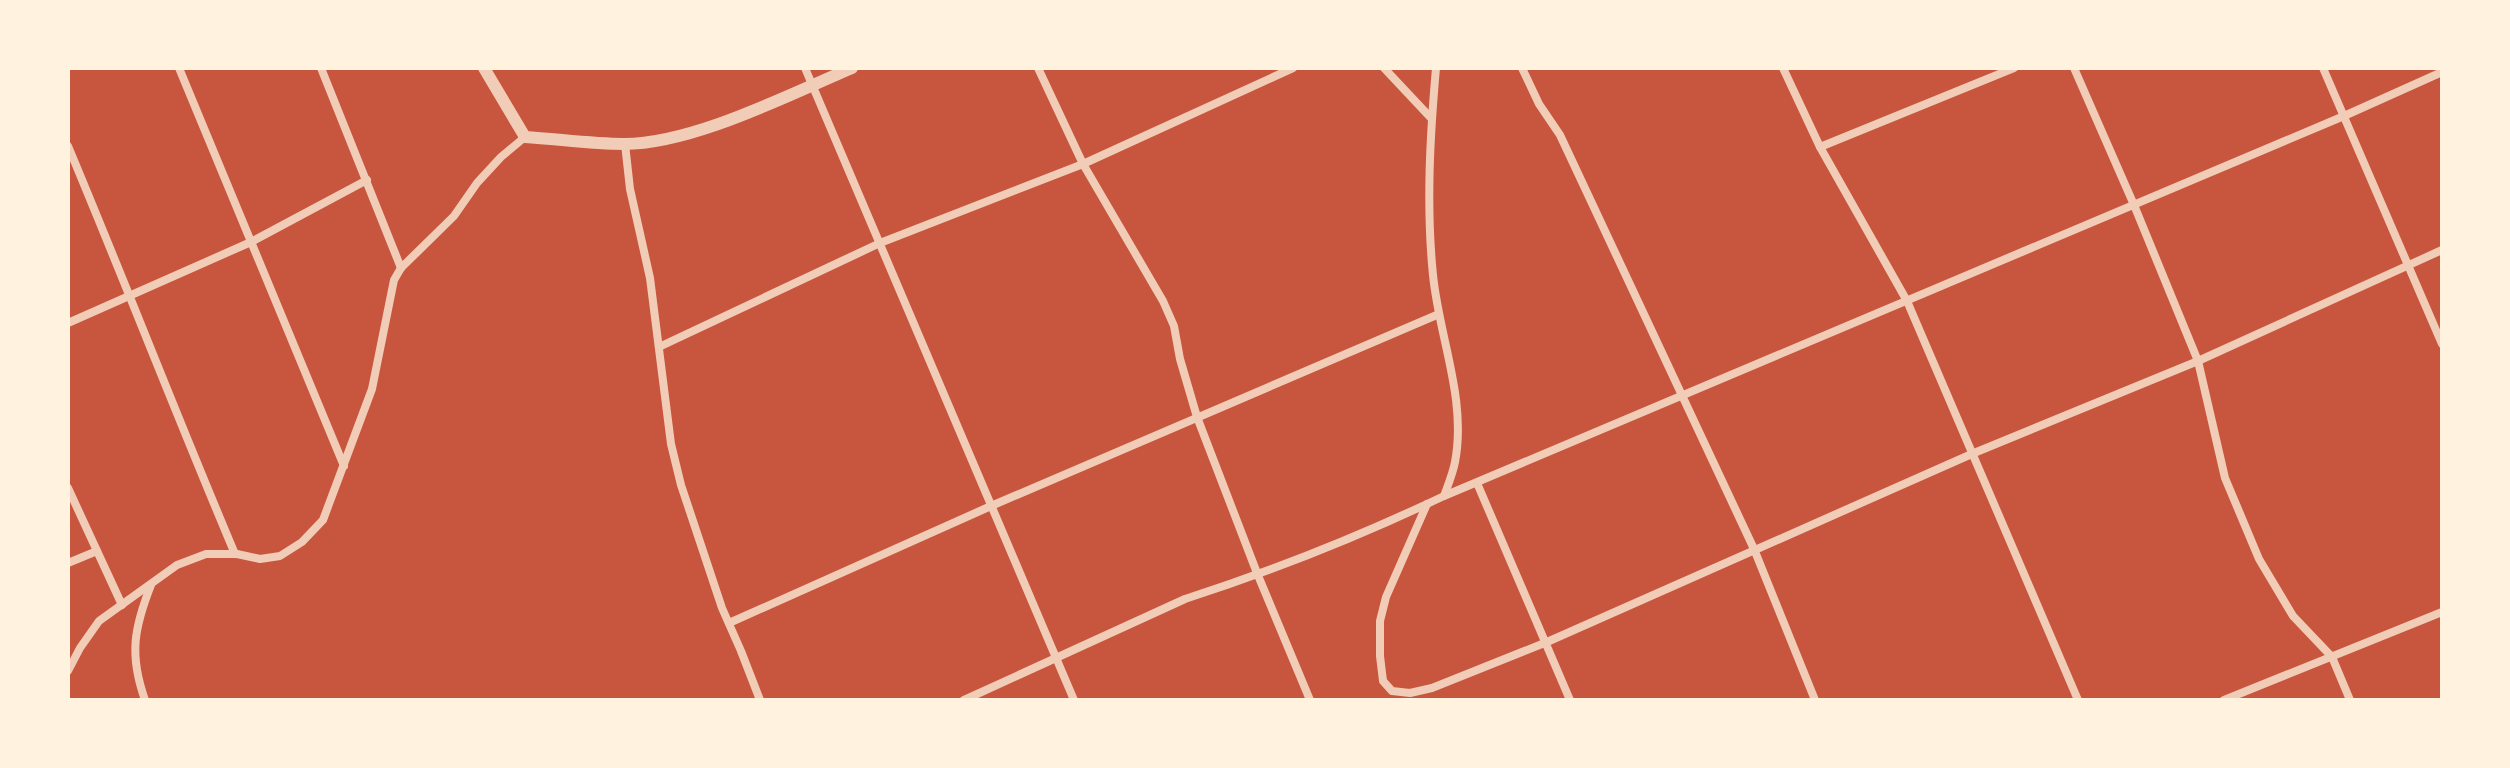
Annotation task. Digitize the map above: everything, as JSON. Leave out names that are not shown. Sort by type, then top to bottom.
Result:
[{"type":"street","points":[[179,68],[344,467]]},
{"type":"street","points":[[321,68],[401,268]]},
{"type":"street","points":[[484,68],[525,137]]},
{"type":"street","points":[[805,68],[1074,700]]},
{"type":"street","points":[[68,671],[99,621],[177,565],[206,554],[235,554],[260,559],[280,556],[302,542],[323,520],[372,389],[390,292],[401,268],[454,216],[477,183],[501,157],[525,137],[625,144],[679,137],[762,107],[852,68]]},
{"type":"street","points":[[1038,68],[1083,164],[1163,301],[1174,326],[1197,417],[1310,700]]},
{"type":"street","points":[[659,347],[880,243],[1083,164],[1293,68]]},
{"type":"street","points":[[1384,68],[1431,118]]},
{"type":"street","points":[[1436,68],[1429,197],[1433,274],[1456,396],[1458,432],[1455,462],[1444,496]]},
{"type":"street","points":[[1522,68],[1539,104],[1560,135],[1754,549],[1815,700]]},
{"type":"street","points":[[1783,68],[1820,147],[1907,301],[2078,700]]},
{"type":"street","points":[[1820,147],[2014,68]]},
{"type":"street","points":[[2074,68],[2198,361],[2225,478],[2259,559],[2293,616],[2332,657],[2350,700]]},
{"type":"street","points":[[2323,68],[2442,344]]},
{"type":"street","points":[[964,700],[1185,599],[1386,523],[2442,72]]},
{"type":"street","points":[[625,144],[630,189],[650,278],[671,444],[681,485],[729,623],[760,700]]},
{"type":"street","points":[[68,146],[235,554]]},
{"type":"street","points":[[68,323],[251,242],[367,180]]},
{"type":"street","points":[[1427,504],[1386,597],[1380,621],[1383,681],[1392,691],[1410,693],[1432,688],[1547,642],[1974,453],[2198,361],[2442,250]]},
{"type":"street","points":[[729,623],[991,506],[1439,314]]},
{"type":"street","points":[[1477,483],[1570,700]]},
{"type":"street","points":[[68,488],[122,605]]},
{"type":"street","points":[[68,563],[97,551]]},
{"type":"street","points":[[145,700],[134,651],[137,619],[152,583]]},
{"type":"street","points":[[2224,700],[2442,612]]}]
